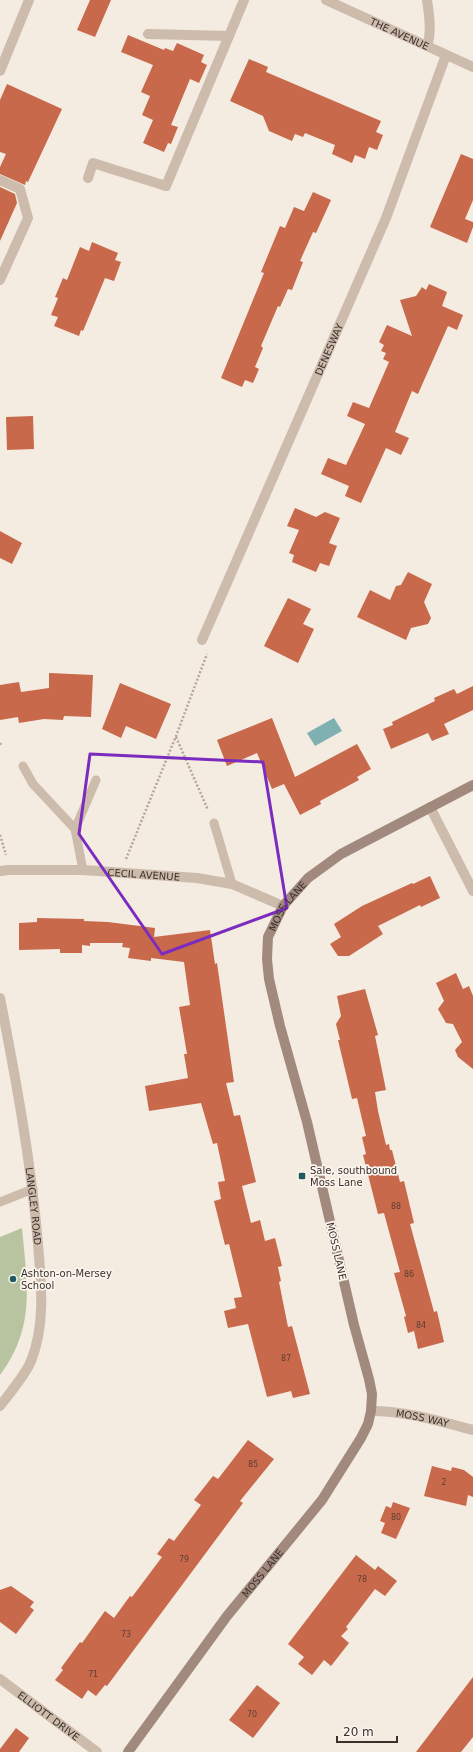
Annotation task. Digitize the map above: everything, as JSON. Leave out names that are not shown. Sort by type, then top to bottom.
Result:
[{"type":"street","points":[[0,71],[29,0]]},
{"type":"street","points":[[88,178],[94,163],[166,186],[244,0]]},
{"type":"street","name":"THE AVENUE","points":[[326,0],[473,67]]},
{"type":"street","points":[[427,46],[429,41],[428,0]]},
{"type":"street","points":[[148,34],[229,36]]},
{"type":"street","name":"DENESWAY","points":[[202,640],[386,218],[446,55]]},
{"type":"street","points":[[0,180],[20,189],[28,218],[0,280]]},
{"type":"street","name":"MOSS LANE","points":[[128,1752],[227,1616],[322,1500],[361,1438],[368,1424],[371,1411],[372,1394],[369,1379],[354,1325],[307,1122],[280,1026],[269,979],[267,959],[268,937],[283,906],[308,878],[341,854],[473,785]]},
{"type":"street","points":[[430,807],[473,891]]},
{"type":"street","name":"CECIL AVENUE","points":[[4,870],[83,870],[197,878],[232,884],[283,906]]},
{"type":"street","name":"LANGLEY ROAD","points":[[0,998],[18,1090],[32,1189],[41,1305],[38,1332],[31,1362],[0,1406]]},
{"type":"street","name":"MOSS WAY","points":[[371,1411],[411,1414],[473,1430]]},
{"type":"street","name":"ELLIOTT DRIVE","points":[[0,1679],[97,1752]]},
{"type":"lane","points":[[23,766],[33,784],[75,829],[83,870]]},
{"type":"lane","points":[[75,829],[96,780]]},
{"type":"lane","points":[[214,823],[232,884]]},
{"type":"lane","points":[[0,1202],[32,1189]]},
{"type":"path","points":[[121,873],[207,655],[202,640]]},
{"type":"path","points":[[176,736],[214,823]]},
{"type":"path","points":[[0,835],[4,870]]},
{"type":"highlighted area","points":[[90,754],[263,762],[287,908],[162,954],[79,834]]},
{"type":"green space","name":"Ashton-on-Mersey School","points":[[22,1228],[27,1286],[24,1322],[19,1340],[0,1375],[0,1237]]},
{"type":"water","points":[[334,718],[342,731],[315,746],[307,733]]},
{"type":"building","points":[[90,0],[111,0],[95,37],[77,30]]},
{"type":"building","points":[[128,35],[164,50],[165,48],[173,51],[177,43],[204,55],[201,62],[207,65],[199,83],[190,79],[171,125],[178,127],[171,144],[168,143],[164,152],[143,143],[153,120],[142,115],[150,96],[141,92],[153,65],[121,52]]},
{"type":"building","points":[[249,59],[268,67],[266,72],[381,121],[376,132],[383,135],[377,150],[369,147],[365,159],[355,155],[352,163],[332,154],[335,145],[305,133],[303,137],[295,134],[292,141],[269,131],[263,116],[230,101]]},
{"type":"building","points":[[7,84],[62,109],[28,182],[26,181],[25,185],[0,174],[0,167],[6,154],[0,152],[0,100]]},
{"type":"building","points":[[461,154],[473,159],[473,200],[465,219],[473,222],[473,227],[467,243],[430,227]]},
{"type":"building","points":[[0,187],[15,194],[17,203],[0,241]]},
{"type":"building","points":[[313,192],[331,200],[316,233],[313,232],[300,261],[303,262],[292,290],[288,289],[280,307],[278,306],[261,346],[263,348],[255,367],[259,369],[253,383],[245,380],[242,387],[221,378],[264,273],[261,272],[280,226],[285,228],[294,207],[304,211]]},
{"type":"building","points":[[92,242],[118,253],[115,260],[121,262],[114,281],[105,278],[83,331],[81,330],[79,336],[54,326],[58,317],[51,315],[58,298],[55,297],[63,278],[67,280],[80,247],[89,251]]},
{"type":"building","points":[[429,284],[447,292],[442,306],[463,315],[457,330],[448,326],[418,394],[412,391],[395,432],[409,438],[401,455],[386,448],[361,503],[345,496],[349,486],[321,474],[328,458],[346,465],[365,424],[347,416],[353,402],[369,408],[389,362],[383,359],[386,353],[381,351],[384,345],[379,342],[387,325],[412,336],[400,300],[416,296],[422,287],[426,290]]},
{"type":"building","points":[[33,416],[34,449],[7,450],[6,417]]},
{"type":"building","points":[[295,508],[316,517],[325,512],[340,518],[329,543],[337,546],[329,566],[320,563],[316,572],[292,562],[294,555],[289,553],[299,530],[287,526]]},
{"type":"building","points":[[0,531],[22,543],[12,564],[0,558]]},
{"type":"building","points":[[408,572],[432,584],[424,602],[431,618],[428,624],[411,628],[406,640],[357,617],[370,590],[390,600],[396,586],[401,585]]},
{"type":"building","points":[[288,598],[311,609],[303,624],[314,629],[298,663],[264,646]]},
{"type":"building","points":[[49,673],[93,675],[91,717],[64,716],[63,720],[44,719],[19,723],[18,717],[0,720],[0,685],[19,682],[21,692],[49,688]]},
{"type":"building","points":[[120,683],[171,704],[156,739],[126,726],[121,738],[102,729]]},
{"type":"building","points":[[473,686],[473,710],[444,724],[449,734],[432,741],[428,733],[391,749],[383,729],[393,725],[392,722],[435,701],[434,698],[454,689],[457,694]]},
{"type":"building","points":[[272,718],[295,777],[357,744],[371,769],[357,777],[359,780],[320,801],[321,804],[300,815],[284,784],[272,789],[257,753],[227,766],[217,740]]},
{"type":"building","points":[[430,876],[440,898],[421,907],[420,905],[378,926],[383,934],[349,956],[338,956],[330,944],[341,937],[334,924],[362,906]]},
{"type":"building","points":[[37,918],[84,919],[84,921],[108,922],[155,928],[154,937],[210,930],[215,964],[217,963],[234,1082],[226,1083],[234,1116],[240,1115],[256,1182],[242,1186],[251,1223],[260,1220],[265,1241],[275,1238],[282,1266],[278,1267],[281,1281],[279,1282],[288,1327],[292,1326],[310,1394],[293,1398],[291,1391],[267,1397],[248,1324],[228,1328],[224,1311],[236,1308],[234,1298],[242,1297],[229,1244],[225,1245],[214,1201],[221,1199],[218,1182],[225,1181],[217,1143],[213,1144],[201,1103],[149,1111],[145,1086],[188,1078],[184,1054],[187,1054],[179,1007],[190,1005],[184,962],[151,958],[151,961],[128,958],[130,948],[122,947],[123,943],[90,943],[90,946],[82,945],[82,953],[60,953],[60,949],[19,950],[19,923],[37,922]]},
{"type":"building","points":[[456,973],[463,989],[469,986],[473,996],[473,1069],[458,1057],[455,1050],[462,1042],[453,1024],[446,1023],[438,1009],[444,1001],[436,983]]},
{"type":"building","points":[[365,989],[378,1035],[375,1036],[386,1090],[375,1092],[378,1111],[386,1145],[389,1144],[390,1150],[392,1150],[400,1182],[404,1181],[414,1223],[410,1224],[434,1312],[437,1311],[444,1342],[418,1349],[414,1331],[408,1333],[404,1317],[406,1316],[394,1273],[400,1272],[384,1213],[378,1214],[363,1155],[366,1154],[362,1137],[366,1136],[357,1098],[352,1099],[338,1040],[340,1040],[336,1024],[341,1016],[337,996]]},
{"type":"building","points":[[248,1440],[274,1459],[240,1501],[243,1503],[107,1686],[105,1685],[96,1696],[88,1690],[82,1699],[55,1680],[63,1670],[61,1668],[80,1642],[82,1643],[105,1611],[114,1618],[130,1596],[132,1597],[162,1557],[157,1554],[169,1538],[174,1541],[201,1505],[194,1500],[213,1476],[218,1479]]},
{"type":"building","points":[[432,1466],[451,1471],[452,1467],[464,1470],[473,1477],[473,1497],[468,1495],[466,1506],[424,1496]]},
{"type":"building","points":[[393,1502],[410,1508],[396,1539],[381,1533],[385,1523],[380,1521],[386,1506],[391,1508]]},
{"type":"building","points":[[356,1555],[375,1570],[378,1566],[397,1581],[385,1596],[375,1589],[346,1627],[348,1629],[341,1636],[349,1643],[331,1666],[324,1660],[312,1675],[298,1664],[304,1657],[288,1644]]},
{"type":"building","points":[[11,1586],[34,1602],[30,1607],[34,1610],[16,1634],[0,1622],[0,1590]]},
{"type":"building","points":[[473,1677],[473,1737],[461,1752],[416,1752]]},
{"type":"building","points":[[257,1685],[280,1703],[253,1738],[229,1720]]},
{"type":"building","points":[[16,1728],[29,1738],[19,1752],[0,1752],[0,1749]]},
{"type":"place","name":"Sale, southbound Moss Lane","points":[[302,1176]]},
{"type":"place","name":"Ashton-on-Mersey School","points":[[13,1279]]}]
